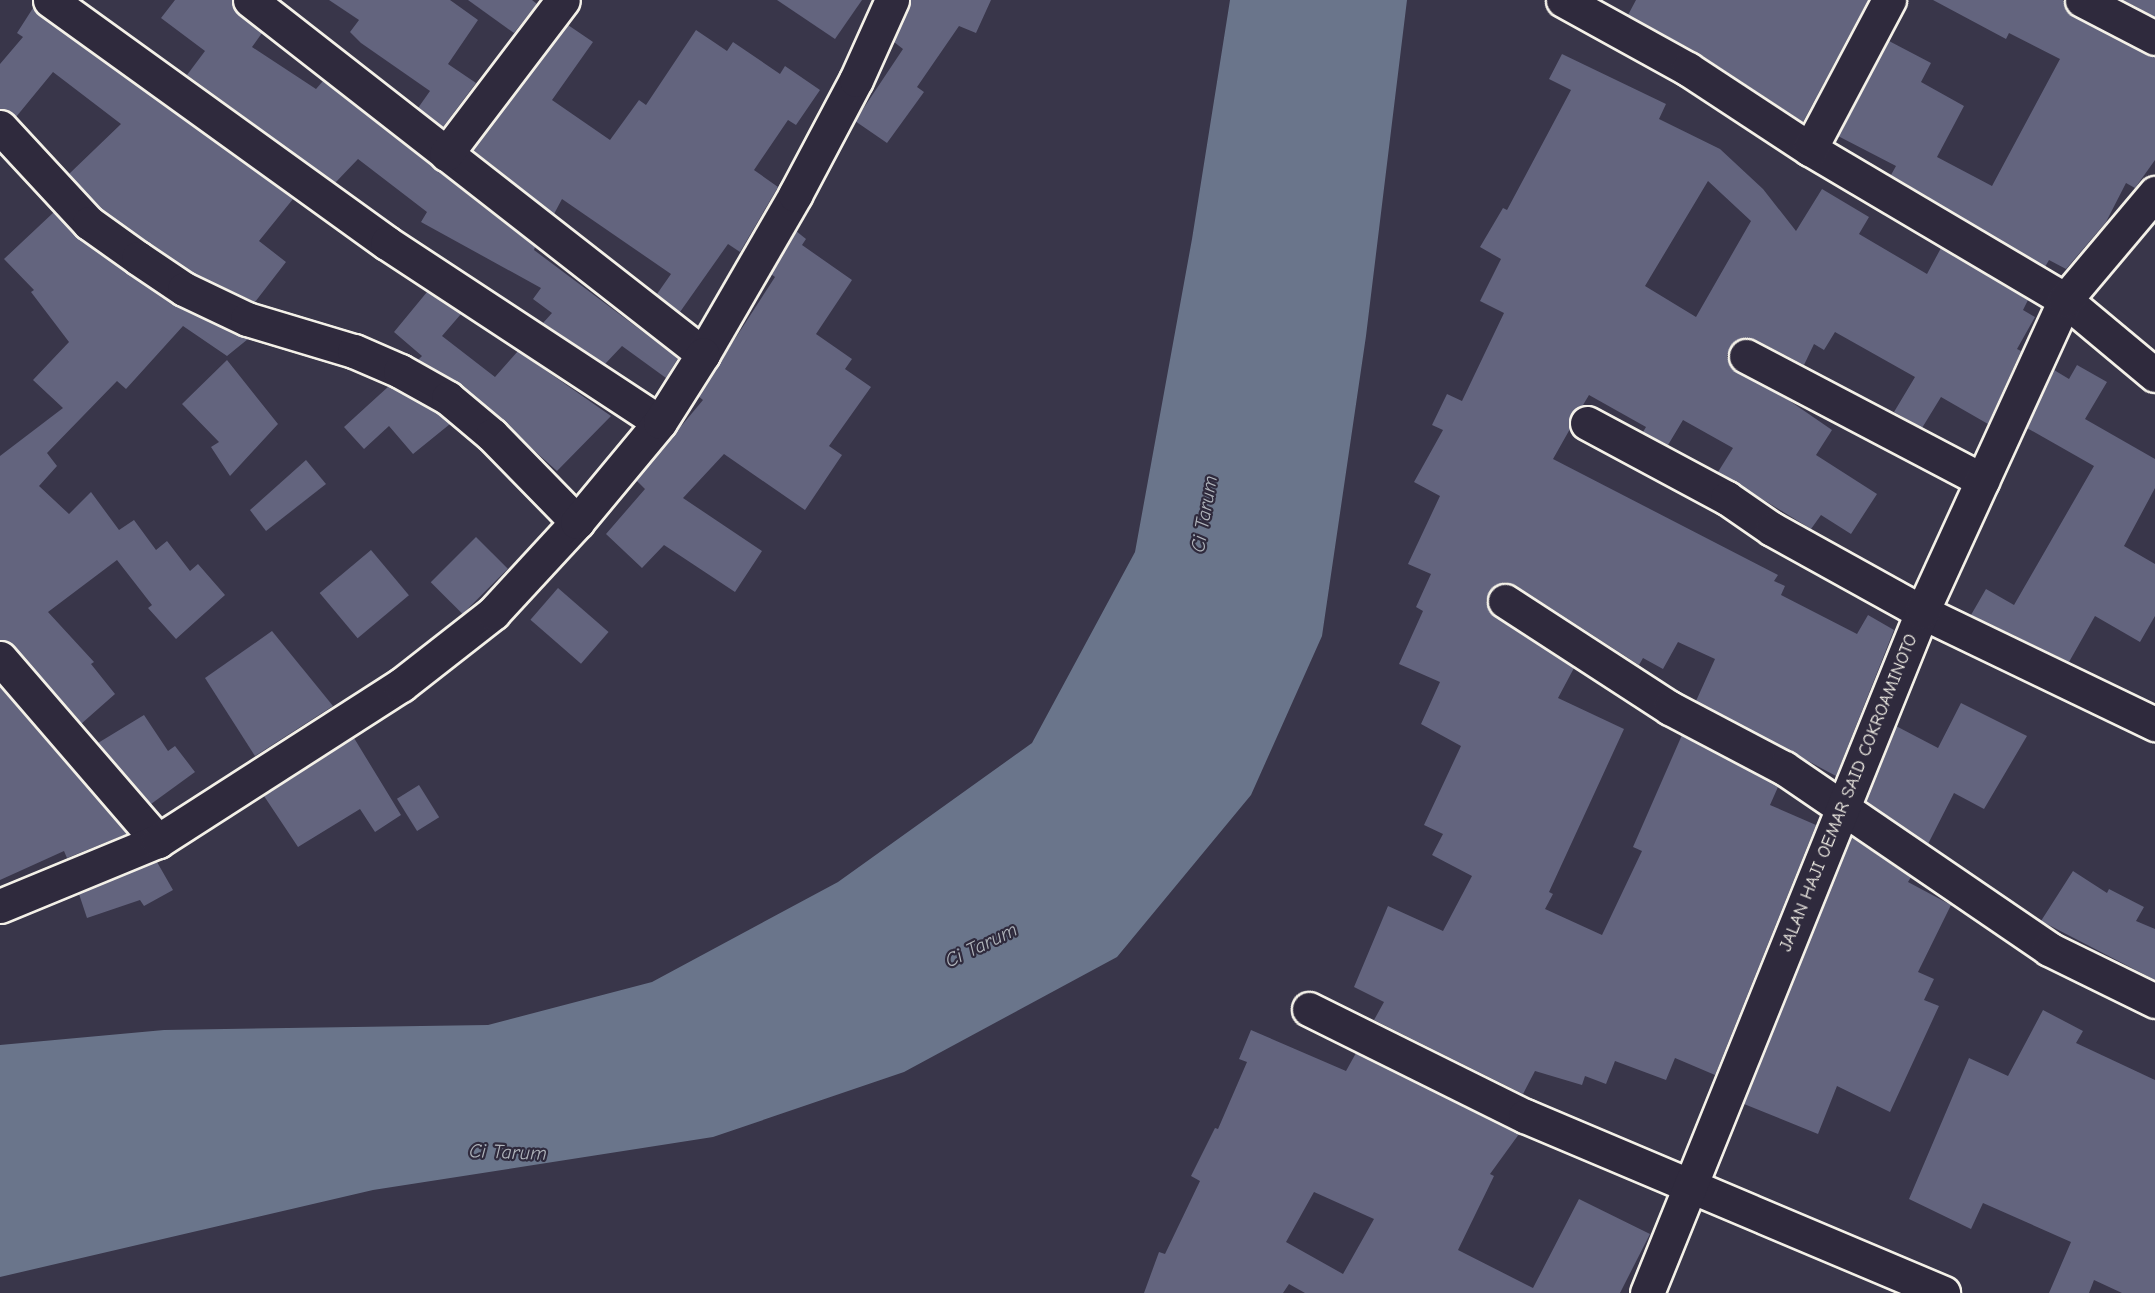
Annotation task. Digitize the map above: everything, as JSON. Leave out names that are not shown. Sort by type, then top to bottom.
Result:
[{"type":"street","points":[[50,0],[387,243],[660,422]]},
{"type":"street","points":[[250,0],[703,354]]},
{"type":"street","points":[[446,153],[563,0]]},
{"type":"street","points":[[0,906],[158,841],[401,685],[493,613],[577,522],[660,422],[703,354],[795,195],[856,80],[892,0]]},
{"type":"street","points":[[1563,0],[1688,69],[1810,149],[2065,300],[2155,375]]},
{"type":"street","points":[[1810,149],[1889,0]]},
{"type":"street","points":[[2082,0],[2155,38]]},
{"type":"street","points":[[0,127],[89,223],[138,258],[184,288],[247,319],[354,351],[400,370],[448,398],[492,435],[577,522]]},
{"type":"street","name":"JALAN HAJI OEMAR SAID COKROAMINOTO","points":[[1647,1293],[1688,1184],[1844,808],[1922,612],[2065,300],[2155,192]]},
{"type":"street","points":[[1746,356],[1982,480]]},
{"type":"street","points":[[1587,423],[1727,498],[1773,529],[1922,612],[2155,724]]},
{"type":"street","points":[[1505,601],[1670,708],[1784,768],[2049,950],[2155,1001]]},
{"type":"street","points":[[0,658],[158,841]]},
{"type":"street","points":[[1309,1009],[1525,1116],[1943,1293]]},
{"type":"water","name":"Ci Tarum","points":[[1230,0],[1407,0],[1366,336],[1322,636],[1251,795],[1117,957],[904,1072],[713,1137],[373,1190],[0,1277],[0,1045],[164,1030],[488,1025],[652,982],[838,882],[1032,743],[1135,552],[1192,239]]},
{"type":"building","points":[[175,0],[232,0],[238,14],[262,33],[252,47],[316,89],[323,81],[535,247],[534,250],[678,358],[666,378],[622,346],[605,364],[543,323],[552,313],[533,299],[541,288],[421,222],[427,212],[358,159],[335,183],[187,75],[205,51],[161,18]]},
{"type":"building","points":[[329,0],[450,0],[478,20],[448,64],[476,83],[443,127],[418,108],[430,91],[361,43],[350,32],[359,20]]},
{"type":"building","points":[[468,0],[532,0],[537,4],[514,33]]},
{"type":"building","points":[[777,0],[862,0],[835,39]]},
{"type":"building","points":[[910,0],[991,0],[976,33],[959,26],[917,87],[924,92],[887,143],[855,121],[903,49],[894,42]]},
{"type":"building","points":[[1636,0],[1868,0],[1803,122],[1698,53],[1628,15]]},
{"type":"building","points":[[1933,0],[2063,0],[2073,17],[2155,57],[2155,160],[2135,188],[2126,183],[2106,222],[2066,269],[2049,260],[2045,267],[1891,175],[1896,166],[1838,136],[1889,41],[1931,63],[1921,82],[1964,106],[1937,157],[1992,186],[2060,59],[2009,33],[2006,39]]},
{"type":"building","points":[[2123,0],[2155,0],[2155,17]]},
{"type":"building","points":[[33,8],[293,199],[259,241],[286,262],[255,302],[193,273],[149,243],[101,209],[69,174],[121,124],[53,72],[16,117],[0,109],[0,64],[23,37],[17,33]]},
{"type":"building","points":[[568,25],[593,42],[552,100],[610,140],[639,100],[646,105],[696,30],[727,51],[733,42],[780,74],[785,66],[820,90],[796,125],[788,120],[754,170],[778,187],[740,252],[728,244],[680,312],[657,294],[671,274],[562,199],[554,214],[473,150]]},
{"type":"building","points":[[1562,54],[1666,104],[1659,119],[1720,149],[1763,189],[1796,231],[1822,189],[1869,217],[1859,234],[1927,274],[1941,248],[2028,300],[2023,310],[2035,317],[2017,349],[2021,351],[1988,424],[1941,397],[1922,428],[1894,412],[1915,377],[1835,332],[1824,350],[1814,344],[1804,365],[1754,339],[1737,340],[1730,347],[1727,357],[1737,372],[1787,399],[1832,430],[1816,455],[1877,494],[1851,534],[1821,515],[1811,529],[1718,472],[1733,448],[1683,420],[1668,445],[1643,432],[1646,427],[1589,395],[1583,405],[1571,414],[1570,429],[1553,459],[1778,575],[1774,581],[1785,586],[1781,595],[1857,634],[1868,615],[1894,630],[1836,776],[1696,701],[1715,659],[1678,642],[1663,669],[1643,658],[1639,665],[1515,585],[1505,582],[1490,590],[1486,601],[1494,616],[1574,668],[1558,698],[1624,729],[1549,892],[1553,894],[1545,909],[1602,935],[1642,851],[1633,847],[1682,735],[1774,784],[1778,787],[1770,805],[1816,825],[1715,1075],[1675,1058],[1666,1080],[1615,1061],[1606,1084],[1585,1076],[1582,1085],[1535,1071],[1523,1094],[1374,1020],[1384,1002],[1354,987],[1388,906],[1443,931],[1472,876],[1432,855],[1443,834],[1424,825],[1461,746],[1421,724],[1440,682],[1399,664],[1423,611],[1416,607],[1431,574],[1408,564],[1440,496],[1414,482],[1443,430],[1432,425],[1447,394],[1462,401],[1504,313],[1480,301],[1501,259],[1480,247],[1503,208],[1507,210],[1571,90],[1549,79]],"holes":[[[1708,181],[1751,221],[1696,317],[1645,286]]]},
{"type":"building","points":[[54,212],[78,238],[174,305],[248,339],[227,356],[183,326],[126,389],[117,381],[47,453],[57,466],[39,486],[69,514],[91,492],[119,530],[134,520],[156,550],[167,541],[190,571],[198,564],[225,595],[176,639],[148,608],[152,605],[117,560],[48,612],[94,662],[91,664],[115,694],[81,724],[14,646],[0,640],[0,456],[63,408],[33,380],[69,342],[31,292],[34,290],[4,259]]},
{"type":"building","points":[[796,231],[806,239],[802,245],[852,280],[816,334],[852,359],[845,369],[871,387],[829,446],[842,455],[805,510],[724,454],[683,498],[762,551],[735,592],[664,545],[642,568],[606,534],[645,489],[636,480],[703,400],[698,396],[775,277],[771,274]]},
{"type":"building","points":[[427,292],[461,314],[442,336],[495,377],[518,351],[611,416],[557,471],[460,384],[418,360],[422,356],[394,332]]},
{"type":"building","points":[[227,360],[278,424],[230,476],[211,447],[219,442],[182,404]]},
{"type":"building","points":[[2077,365],[2107,382],[2085,419],[2155,459],[2155,488],[2124,546],[2155,564],[2155,616],[2140,642],[2095,616],[2069,662],[1971,615],[1986,589],[2014,605],[2094,466],[2027,428],[2054,370],[2069,379]]},
{"type":"building","points":[[389,386],[437,413],[450,424],[413,454],[389,426],[364,449],[344,427]]},
{"type":"building","points":[[306,460],[326,484],[266,531],[250,510]]},
{"type":"building","points":[[476,537],[508,569],[463,614],[431,582]]},
{"type":"building","points":[[371,550],[409,595],[358,638],[320,593]]},
{"type":"building","points":[[558,588],[609,632],[581,664],[530,620]]},
{"type":"building","points":[[272,631],[333,706],[255,756],[205,678]]},
{"type":"building","points":[[0,687],[127,834],[67,858],[64,851],[0,880]]},
{"type":"building","points":[[1961,703],[2027,736],[1984,809],[1954,793],[1928,844],[1866,801],[1896,726],[1938,748]]},
{"type":"building","points":[[144,715],[168,751],[175,746],[195,772],[151,804],[98,743]]},
{"type":"building","points":[[354,738],[401,815],[375,832],[360,809],[298,847],[264,796]]},
{"type":"building","points":[[419,785],[439,817],[417,831],[397,799]]},
{"type":"building","points":[[1851,837],[1911,877],[1908,882],[1951,905],[1918,972],[1934,979],[1924,1000],[1939,1006],[1890,1112],[1837,1086],[1818,1134],[1744,1104]]},
{"type":"building","points":[[157,862],[173,890],[144,906],[140,900],[87,918],[79,894]]},
{"type":"building","points":[[2073,871],[2107,893],[2109,889],[2144,907],[2136,921],[2155,929],[2155,980],[2041,921]]},
{"type":"building","points":[[2043,1010],[2083,1031],[2076,1043],[2155,1080],[2155,1293],[2122,1293],[2094,1280],[2089,1293],[2049,1293],[2071,1242],[1983,1203],[1971,1229],[1909,1199],[1969,1058],[2008,1076]]},
{"type":"building","points":[[1251,1030],[1346,1071],[1356,1053],[1519,1134],[1490,1174],[1494,1176],[1458,1250],[1533,1288],[1579,1199],[1650,1234],[1620,1293],[1305,1293],[1289,1284],[1283,1293],[1144,1293],[1159,1252],[1165,1254],[1200,1181],[1191,1176],[1215,1128],[1218,1129],[1247,1062],[1239,1059]],"holes":[[[1314,1192],[1374,1219],[1343,1274],[1286,1242]]]}]
